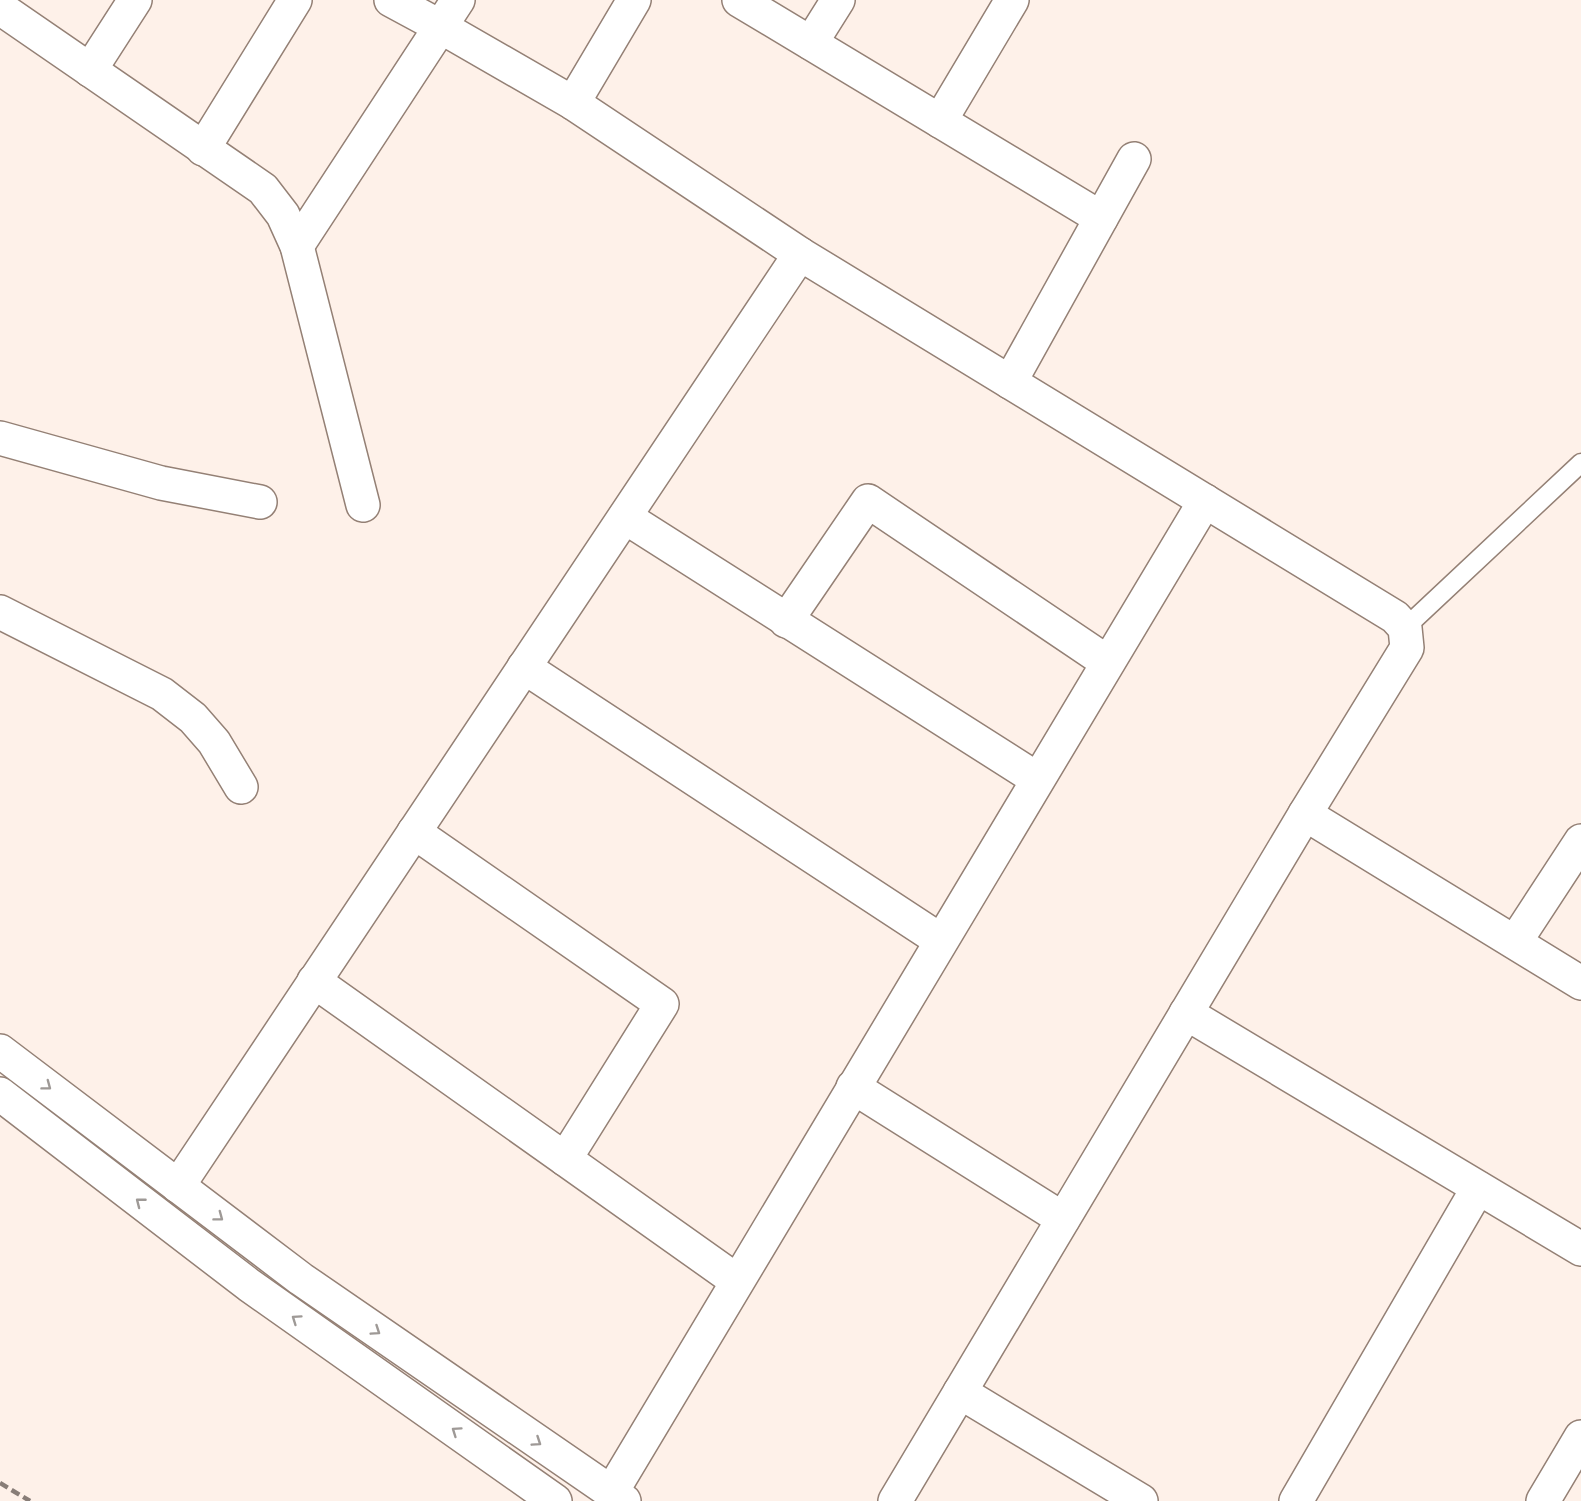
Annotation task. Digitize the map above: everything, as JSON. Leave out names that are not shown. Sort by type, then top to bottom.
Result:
[{"type":"street","points":[[90,70],[135,0]]},
{"type":"street","points":[[203,149],[295,0]]},
{"type":"street","points":[[391,0],[449,13],[573,103],[800,254],[1395,617],[1405,628],[1407,648],[1305,814],[895,1501]]},
{"type":"street","points":[[573,103],[634,0]]},
{"type":"street","points":[[739,0],[1101,218]]},
{"type":"street","points":[[811,43],[838,0]]},
{"type":"street","points":[[940,121],[1012,0]]},
{"type":"street","points":[[0,8],[263,189],[283,215],[297,246],[363,505]]},
{"type":"street","points":[[297,246],[449,13]]},
{"type":"street","points":[[1010,382],[1134,159]]},
{"type":"street","points":[[178,1185],[800,254]]},
{"type":"street","points":[[0,438],[161,483],[260,502]]},
{"type":"street","points":[[786,621],[868,501],[1107,662]]},
{"type":"street","points":[[0,1051],[301,1279],[618,1497],[737,1281],[1205,501]]},
{"type":"street","points":[[625,517],[1037,779]]},
{"type":"street","points":[[0,612],[162,694],[193,718],[214,742],[241,787]]},
{"type":"street","points":[[524,667],[940,940]]},
{"type":"street","points":[[1305,814],[1581,983]]},
{"type":"street","points":[[414,832],[662,1004],[565,1159]]},
{"type":"street","points":[[1515,942],[1581,840]]},
{"type":"street","points":[[314,981],[737,1281]]},
{"type":"street","points":[[1186,1013],[1581,1249]]},
{"type":"street","points":[[853,1087],[1063,1219]]},
{"type":"street","points":[[0,1094],[249,1286],[555,1501]]},
{"type":"street","points":[[1296,1501],[1478,1188]]},
{"type":"street","points":[[960,1392],[1141,1501]]},
{"type":"street","points":[[1544,1501],[1581,1437]]},
{"type":"lane","points":[[1405,628],[1581,463]]},
{"type":"railway","points":[[0,1483],[30,1501]]}]
